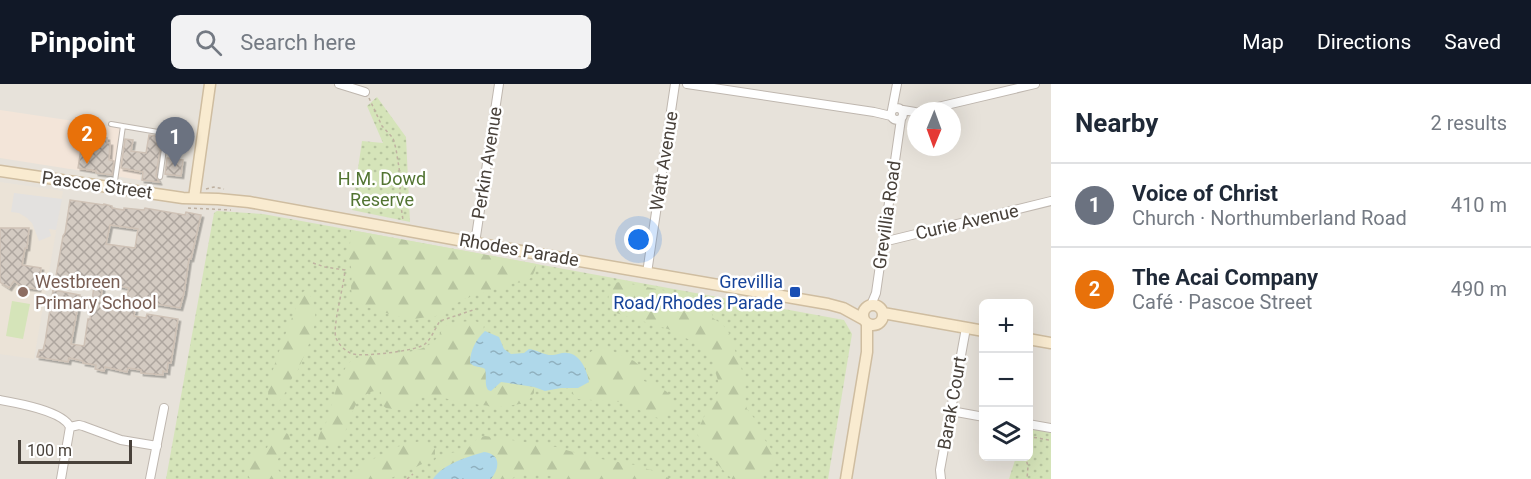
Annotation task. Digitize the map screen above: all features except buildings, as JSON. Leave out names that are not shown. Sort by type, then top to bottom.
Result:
[{"type":"main road","points":[[194,198],[210,84]]},
{"type":"main road","name":"Pascoe Street","points":[[0,171],[194,198]]},
{"type":"main road","name":"Rhodes Parade","points":[[194,198],[249,202],[828,304],[873,315],[907,318],[979,330]]},
{"type":"main road","points":[[846,479],[873,315]]},
{"type":"main road","points":[[1033,340],[1051,343]]},
{"type":"street","points":[[339,84],[365,92]]},
{"type":"street","name":"Perkin Avenue","points":[[475,243],[499,84]]},
{"type":"street","name":"Watt Avenue","points":[[647,273],[675,84]]},
{"type":"street","points":[[687,84],[874,112],[907,113]]},
{"type":"street","points":[[959,102],[1035,84]]},
{"type":"street","name":"Grevillia Road","points":[[873,315],[897,137],[896,87]]},
{"type":"street","name":"Curie Avenue","points":[[883,242],[1051,201]]},
{"type":"street","name":"Barak Court","points":[[940,479],[966,328]]},
{"type":"street","points":[[0,400],[31,406],[66,421],[70,427],[61,479]]},
{"type":"street","points":[[150,479],[164,408]]},
{"type":"street","points":[[951,411],[979,416]]},
{"type":"street","points":[[70,427],[79,425],[121,441],[157,446]]},
{"type":"street","points":[[1033,425],[1051,428]]},
{"type":"lane","points":[[111,124],[162,132],[166,135],[160,177]]},
{"type":"lane","points":[[114,188],[123,126]]},
{"type":"path","points":[[365,92],[382,126],[393,138],[400,174],[403,221]]},
{"type":"path","points":[[206,189],[214,187],[223,188],[226,191]]},
{"type":"path","points":[[314,263],[345,270],[336,337],[343,348],[353,354],[419,348],[429,340],[440,321],[476,309]]},
{"type":"path","points":[[1033,437],[1051,440]]},
{"type":"path","points":[[1026,461],[1027,479]]},
{"type":"path","points":[[407,479],[413,474]]},
{"type":"shaded area","points":[[0,84],[1051,84],[1051,479],[0,479]]},
{"type":"shaded area","points":[[0,110],[121,128],[117,154],[143,156],[140,180],[0,158]]},
{"type":"shaded area","name":"Westbreen Primary School","points":[[0,182],[63,191],[34,359],[0,354]]},
{"type":"shaded area","points":[[14,193],[62,199],[56,230],[49,229],[51,236],[39,241],[32,223],[19,213],[11,212]]},
{"type":"green space","name":"H.M. Dowd Reserve","points":[[377,97],[406,137],[410,222],[352,210],[362,141],[383,143],[367,106]]},
{"type":"green space","points":[[217,211],[263,214],[844,320],[852,334],[828,479],[166,479],[214,213]]},
{"type":"green space","points":[[351,230],[536,264],[535,270],[532,277],[525,282],[514,283],[464,299],[436,316],[413,319],[396,316],[364,306],[352,296],[352,272],[349,258]]},
{"type":"green space","points":[[621,282],[703,298],[709,304],[713,318],[729,333],[744,376],[744,400],[747,409],[772,450],[773,460],[761,479],[732,479],[707,452],[697,433],[719,389],[714,356],[671,330],[616,313],[610,308],[609,295],[614,283]]},
{"type":"green space","points":[[304,291],[308,292],[313,302],[315,321],[313,331],[298,370],[276,404],[269,402],[270,381],[286,333]]},
{"type":"green space","points":[[12,301],[30,304],[23,339],[6,336]]},
{"type":"green space","points":[[475,321],[484,325],[472,352],[470,363],[485,369],[495,388],[501,382],[534,387],[534,393],[529,400],[520,404],[499,407],[465,403],[435,396],[418,398],[401,410],[386,408],[382,405],[381,392],[374,391],[367,394],[355,407],[340,439],[333,444],[322,445],[318,442],[329,417],[341,375],[354,359],[417,350],[431,343],[444,326],[456,322]]},
{"type":"green space","points":[[604,347],[634,361],[641,367],[644,381],[659,387],[670,395],[672,403],[667,415],[660,419],[621,402],[578,399],[573,395],[572,388],[588,384],[586,358],[588,354],[597,348]]},
{"type":"green space","points":[[1033,430],[1051,432],[1051,479],[1009,479],[1015,461],[1033,461]]},
{"type":"green space","points":[[282,431],[288,434],[292,444],[278,459],[277,468],[285,479],[250,479],[246,470],[248,457],[258,448],[267,448],[272,433]]},
{"type":"green space","points":[[485,436],[556,447],[590,457],[635,465],[660,473],[670,479],[553,479],[551,476],[530,474],[518,475],[511,479],[491,479],[494,476],[447,467],[438,472],[434,465],[438,457],[465,450]]},
{"type":"green space","points":[[421,441],[432,445],[435,450],[435,455],[431,460],[389,479],[346,479],[375,458],[396,447]]},
{"type":"water","points":[[485,331],[499,337],[504,349],[511,354],[524,353],[529,349],[550,355],[572,354],[580,360],[589,382],[578,388],[545,391],[501,382],[491,391],[488,390],[485,369],[470,363],[474,346]]},
{"type":"water","points":[[484,452],[494,456],[497,462],[491,479],[433,479],[449,465]]},
{"type":"place","name":"The Acai Company","points":[[87,164]]},
{"type":"place","name":"Voice of Christ","points":[[175,167]]},
{"type":"place","name":"Westbreen Primary School","points":[[23,292]]},
{"type":"place","name":"Grevillia Road/Rhodes Parade","points":[[795,292]]}]
